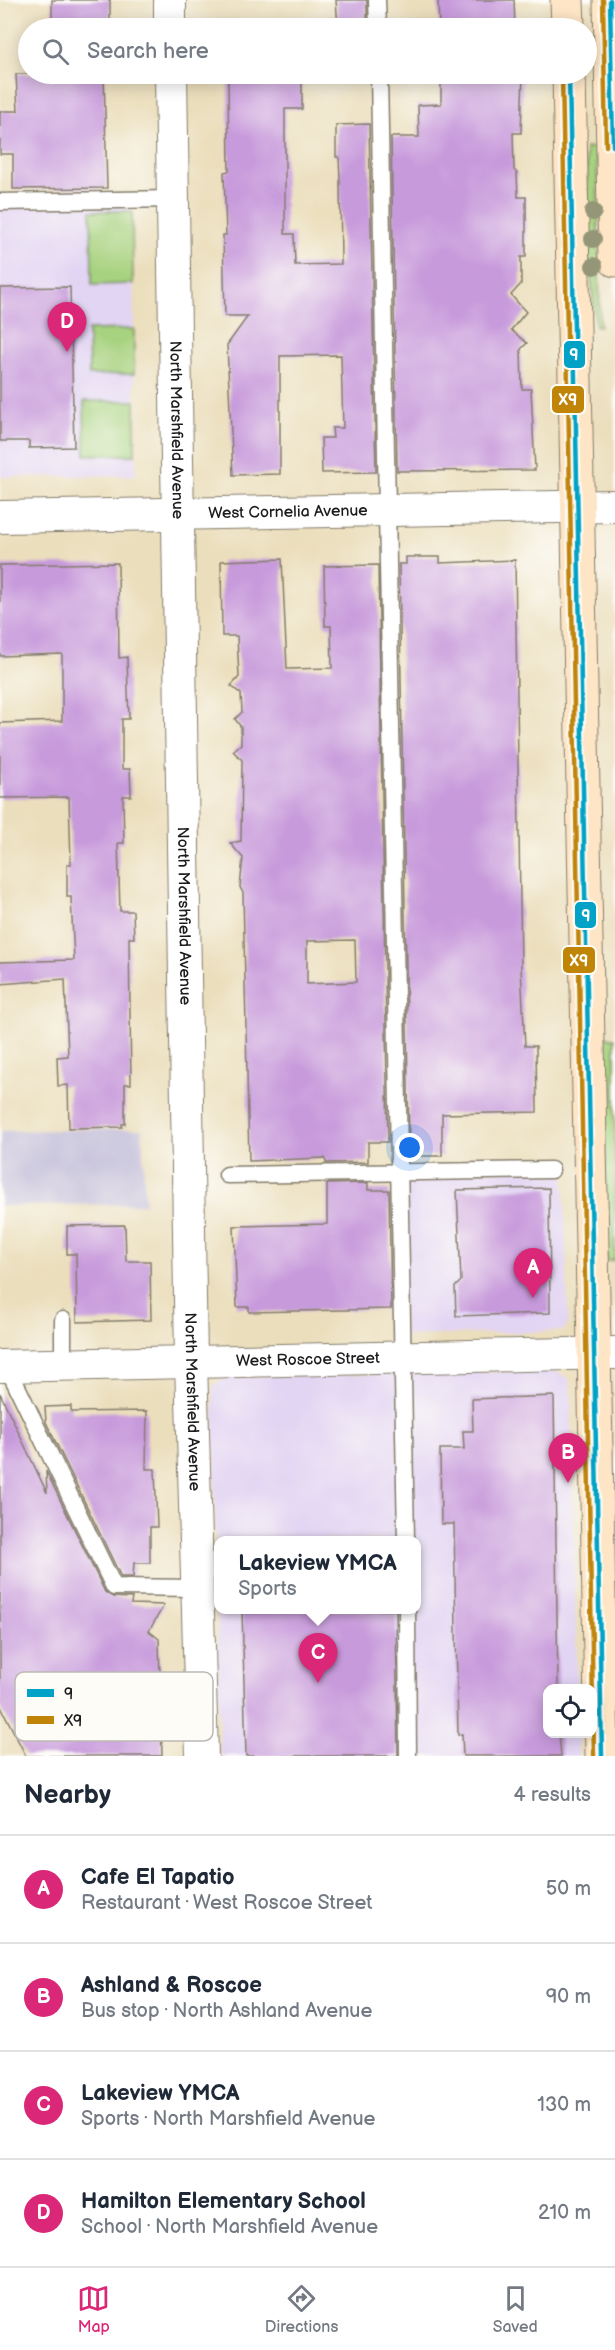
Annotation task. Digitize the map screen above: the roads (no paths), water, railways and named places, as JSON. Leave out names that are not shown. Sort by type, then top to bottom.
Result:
[{"type":"main road","points":[[567,0],[568,18]]},
{"type":"main road","points":[[610,0],[615,260]]},
{"type":"main road","points":[[568,84],[577,506],[604,1353],[602,1756]]},
{"type":"street","points":[[170,0],[170,18]]},
{"type":"street","name":"North Marshfield Avenue","points":[[171,84],[180,514],[191,1361],[200,1672]]},
{"type":"street","name":"West Cornelia Avenue","points":[[0,517],[615,506]]},
{"type":"street","name":"West Roscoe Street","points":[[3,1366],[604,1353]]},
{"type":"street","name":"North Marshfield Avenue","points":[[202,1741],[202,1756]]},
{"type":"lane","points":[[377,0],[378,18]]},
{"type":"lane","points":[[379,84],[406,1536]]},
{"type":"lane","points":[[0,202],[173,199]]},
{"type":"lane","points":[[226,1175],[551,1170]]},
{"type":"lane","points":[[63,1320],[63,1364]]},
{"type":"lane","points":[[3,1366],[114,1587],[198,1588]]},
{"type":"lane","points":[[407,1614],[408,1756]]},
{"type":"place","name":"Hamilton Elementary School","points":[[67,352]]},
{"type":"place","name":"Cafe El Tapatio","points":[[533,1298]]},
{"type":"place","name":"Ashland & Roscoe","points":[[568,1483]]},
{"type":"place","name":"Lakeview YMCA","points":[[318,1683]]}]
